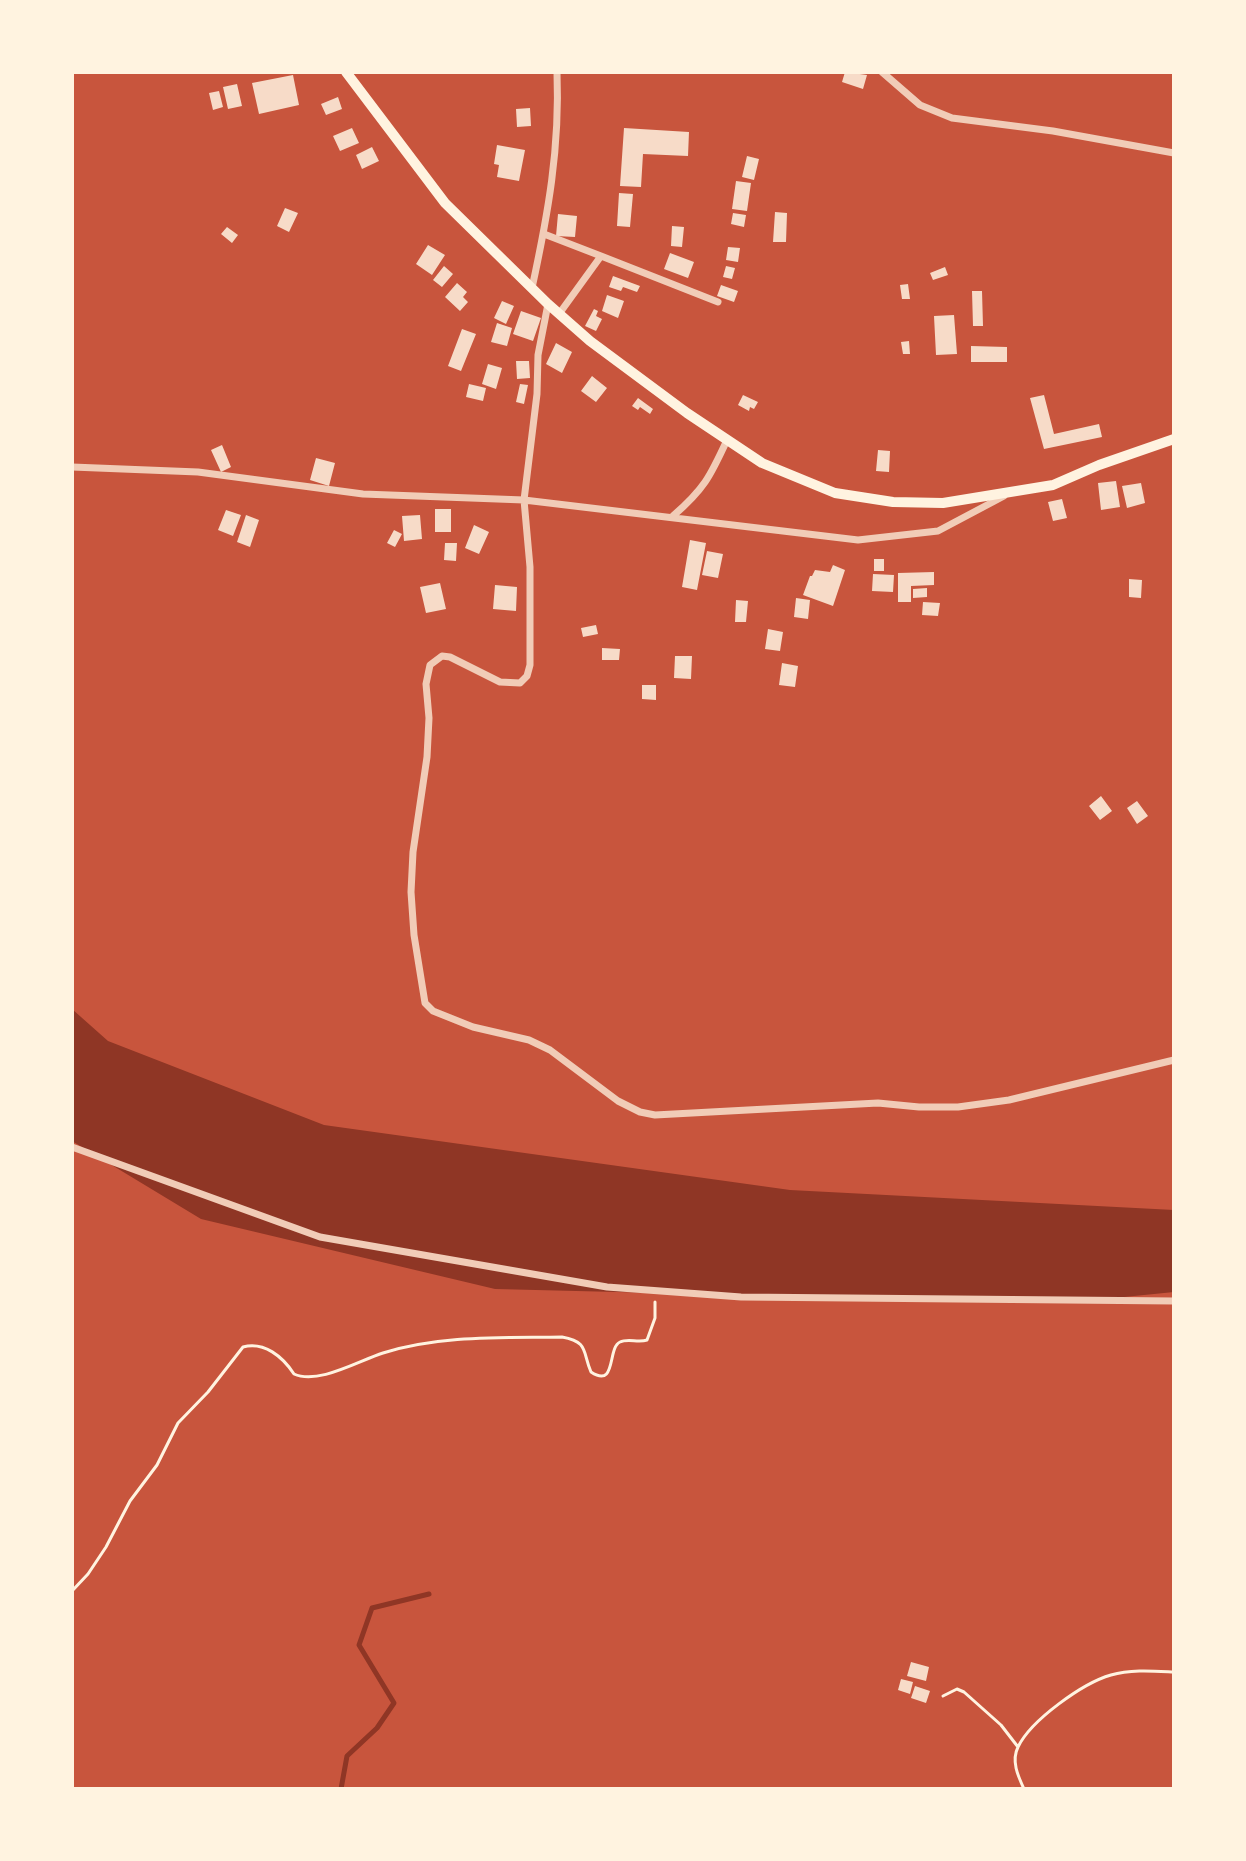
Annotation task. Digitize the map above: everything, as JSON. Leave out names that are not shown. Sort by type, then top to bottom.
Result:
[{"type":"main road","points":[[346,72],[445,203],[548,304],[590,341],[762,463],[835,493],[893,502],[943,503],[1053,485],[1174,439]]},
{"type":"street","points":[[532,288],[549,209],[558,123],[557,72]]},
{"type":"street","points":[[882,72],[920,105],[952,118],[1053,131],[1174,153]]},
{"type":"street","points":[[544,234],[718,302]]},
{"type":"street","points":[[559,314],[601,256]]},
{"type":"street","points":[[548,304],[538,355],[537,394],[524,500],[530,567],[527,676],[520,683],[500,682],[442,656],[430,665],[426,684],[429,718],[427,757],[413,852],[411,892],[421,991],[425,1003],[433,1011],[473,1027],[529,1040],[550,1050],[618,1101],[640,1112],[655,1115],[680,1116],[819,1104],[958,1107],[1009,1100],[1174,1060]]},
{"type":"street","points":[[673,516],[698,494],[710,477],[727,440]]},
{"type":"street","points":[[72,467],[198,472],[363,494],[524,500],[858,540],[938,531],[1009,493]]},
{"type":"street","points":[[72,1147],[320,1237],[607,1287],[741,1297],[1174,1301]]},
{"type":"path","points":[[72,1591],[106,1547],[130,1501],[157,1465],[178,1423],[208,1392],[243,1347],[259,1345],[280,1357],[294,1374],[301,1377],[349,1367],[384,1353],[443,1341],[562,1337],[581,1343],[591,1372],[601,1376],[610,1369],[619,1342],[647,1340],[655,1318],[655,1291]]},
{"type":"path","points":[[1024,1789],[1016,1766],[1018,1747],[1042,1717],[1091,1683],[1116,1673],[1174,1672]]},
{"type":"path","points":[[943,1696],[951,1690],[964,1692],[1001,1725],[1018,1747]]},
{"type":"shaded area","points":[[72,1009],[108,1041],[324,1125],[790,1190],[1174,1210],[1174,1292],[1064,1303],[495,1289],[201,1219],[72,1141]]},
{"type":"building","points":[[845,72],[867,75],[863,89],[842,82]]},
{"type":"building","points":[[293,75],[299,105],[259,114],[252,83]]},
{"type":"building","points":[[237,84],[242,106],[228,109],[223,87]]},
{"type":"building","points":[[219,91],[223,107],[213,110],[209,93]]},
{"type":"building","points":[[338,97],[342,109],[326,115],[321,104]]},
{"type":"building","points":[[530,108],[531,126],[517,127],[516,109]]},
{"type":"building","points":[[352,128],[359,143],[340,151],[333,136]]},
{"type":"building","points":[[624,128],[689,132],[688,156],[643,154],[641,187],[620,186]]},
{"type":"building","points":[[497,145],[525,150],[519,181],[497,177],[499,165],[494,164]]},
{"type":"building","points":[[372,147],[379,161],[362,169],[356,155]]},
{"type":"building","points":[[747,156],[759,159],[754,180],[742,177]]},
{"type":"building","points":[[736,181],[751,183],[747,211],[732,209]]},
{"type":"building","points":[[619,193],[633,194],[630,227],[617,226]]},
{"type":"building","points":[[285,208],[298,213],[289,232],[277,226]]},
{"type":"building","points":[[775,212],[787,213],[786,242],[773,242]]},
{"type":"building","points":[[733,213],[746,215],[744,227],[731,224]]},
{"type":"building","points":[[558,214],[577,216],[575,237],[556,236]]},
{"type":"building","points":[[672,226],[684,227],[682,247],[671,246]]},
{"type":"building","points":[[227,227],[238,235],[232,243],[221,234]]},
{"type":"building","points":[[428,245],[445,255],[432,275],[416,264]]},
{"type":"building","points":[[728,247],[740,248],[738,262],[726,260]]},
{"type":"building","points":[[670,253],[694,262],[688,278],[664,269]]},
{"type":"building","points":[[444,266],[453,274],[442,287],[433,280]]},
{"type":"building","points":[[726,266],[735,268],[732,279],[723,277]]},
{"type":"building","points":[[945,267],[948,275],[933,280],[930,273]]},
{"type":"building","points":[[613,276],[640,286],[637,292],[623,287],[621,291],[609,287]]},
{"type":"building","points":[[457,283],[467,292],[463,297],[468,302],[460,311],[445,297]]},
{"type":"building","points":[[908,284],[910,299],[902,299],[900,285]]},
{"type":"building","points":[[721,285],[738,291],[734,302],[717,296]]},
{"type":"building","points":[[972,291],[982,291],[983,326],[973,326]]},
{"type":"building","points":[[607,295],[624,301],[618,318],[602,311]]},
{"type":"building","points":[[502,301],[514,306],[506,324],[494,318]]},
{"type":"building","points":[[594,309],[598,311],[596,316],[602,319],[596,331],[585,326]]},
{"type":"building","points":[[521,311],[541,318],[533,341],[513,334]]},
{"type":"building","points":[[954,315],[957,354],[936,355],[934,316]]},
{"type":"building","points":[[497,323],[512,328],[507,346],[491,342]]},
{"type":"building","points":[[462,329],[476,334],[461,371],[448,366]]},
{"type":"building","points":[[909,341],[910,354],[903,354],[901,342]]},
{"type":"building","points":[[556,343],[572,352],[562,373],[546,364]]},
{"type":"building","points":[[971,346],[1007,347],[1007,362],[971,362]]},
{"type":"building","points":[[516,361],[529,361],[530,378],[517,379]]},
{"type":"building","points":[[488,364],[502,368],[496,389],[482,384]]},
{"type":"building","points":[[592,376],[607,388],[596,402],[581,391]]},
{"type":"building","points":[[469,384],[486,388],[483,401],[466,397]]},
{"type":"building","points":[[520,384],[528,385],[524,404],[516,402]]},
{"type":"building","points":[[743,395],[758,402],[754,409],[750,407],[749,411],[738,405]]},
{"type":"building","points":[[1044,395],[1054,434],[1099,424],[1102,437],[1044,449],[1030,398]]},
{"type":"building","points":[[638,398],[653,409],[650,414],[632,406]]},
{"type":"building","points":[[222,445],[231,467],[221,472],[211,450]]},
{"type":"building","points":[[878,450],[890,451],[889,472],[876,471]]},
{"type":"building","points":[[316,458],[335,463],[329,486],[310,480]]},
{"type":"building","points":[[1116,481],[1120,507],[1101,510],[1098,483]]},
{"type":"building","points":[[1141,483],[1145,503],[1127,508],[1122,486]]},
{"type":"building","points":[[1062,499],[1067,518],[1053,521],[1048,502]]},
{"type":"building","points":[[435,509],[451,509],[451,532],[435,532]]},
{"type":"building","points":[[226,510],[241,515],[233,536],[218,530]]},
{"type":"building","points":[[246,515],[259,520],[250,547],[237,542]]},
{"type":"building","points":[[420,515],[422,539],[404,541],[402,516]]},
{"type":"building","points":[[474,525],[489,532],[479,554],[465,548]]},
{"type":"building","points":[[394,530],[402,534],[395,547],[387,543]]},
{"type":"building","points":[[690,540],[706,543],[697,590],[682,587]]},
{"type":"building","points":[[445,543],[457,543],[456,561],[444,560]]},
{"type":"building","points":[[707,551],[723,554],[718,578],[702,575]]},
{"type":"building","points":[[874,559],[884,559],[884,571],[874,571]]},
{"type":"building","points":[[833,565],[845,570],[833,606],[803,595],[815,570],[830,572]]},
{"type":"building","points":[[934,572],[934,585],[911,586],[911,602],[898,602],[898,573]]},
{"type":"building","points":[[873,574],[894,575],[893,592],[872,591]]},
{"type":"building","points":[[1129,579],[1142,580],[1141,598],[1129,597]]},
{"type":"building","points":[[440,583],[446,609],[426,613],[420,587]]},
{"type":"building","points":[[495,585],[517,587],[516,611],[493,609]]},
{"type":"building","points":[[927,588],[927,597],[913,598],[913,589]]},
{"type":"building","points":[[796,598],[810,600],[808,619],[794,617]]},
{"type":"building","points":[[736,600],[748,601],[746,622],[735,622]]},
{"type":"building","points":[[923,602],[940,603],[938,616],[922,615]]},
{"type":"building","points":[[596,625],[598,634],[583,637],[581,628]]},
{"type":"building","points":[[768,629],[783,632],[780,651],[765,649]]},
{"type":"building","points":[[602,648],[620,649],[619,660],[602,660]]},
{"type":"building","points":[[675,656],[692,656],[691,679],[674,678]]},
{"type":"building","points":[[782,663],[798,666],[795,687],[779,685]]},
{"type":"building","points":[[642,685],[656,685],[656,700],[642,699]]},
{"type":"building","points":[[1101,796],[1112,811],[1100,820],[1089,806]]},
{"type":"building","points":[[1137,801],[1148,816],[1137,824],[1127,808]]},
{"type":"building","points":[[911,1662],[929,1667],[926,1681],[907,1676]]},
{"type":"building","points":[[901,1679],[913,1682],[910,1694],[898,1690]]},
{"type":"building","points":[[915,1686],[930,1691],[926,1703],[911,1698]]},
{"type":"waterway","points":[[341,1789],[347,1756],[377,1728],[394,1703],[359,1645],[372,1608],[429,1594]]}]
